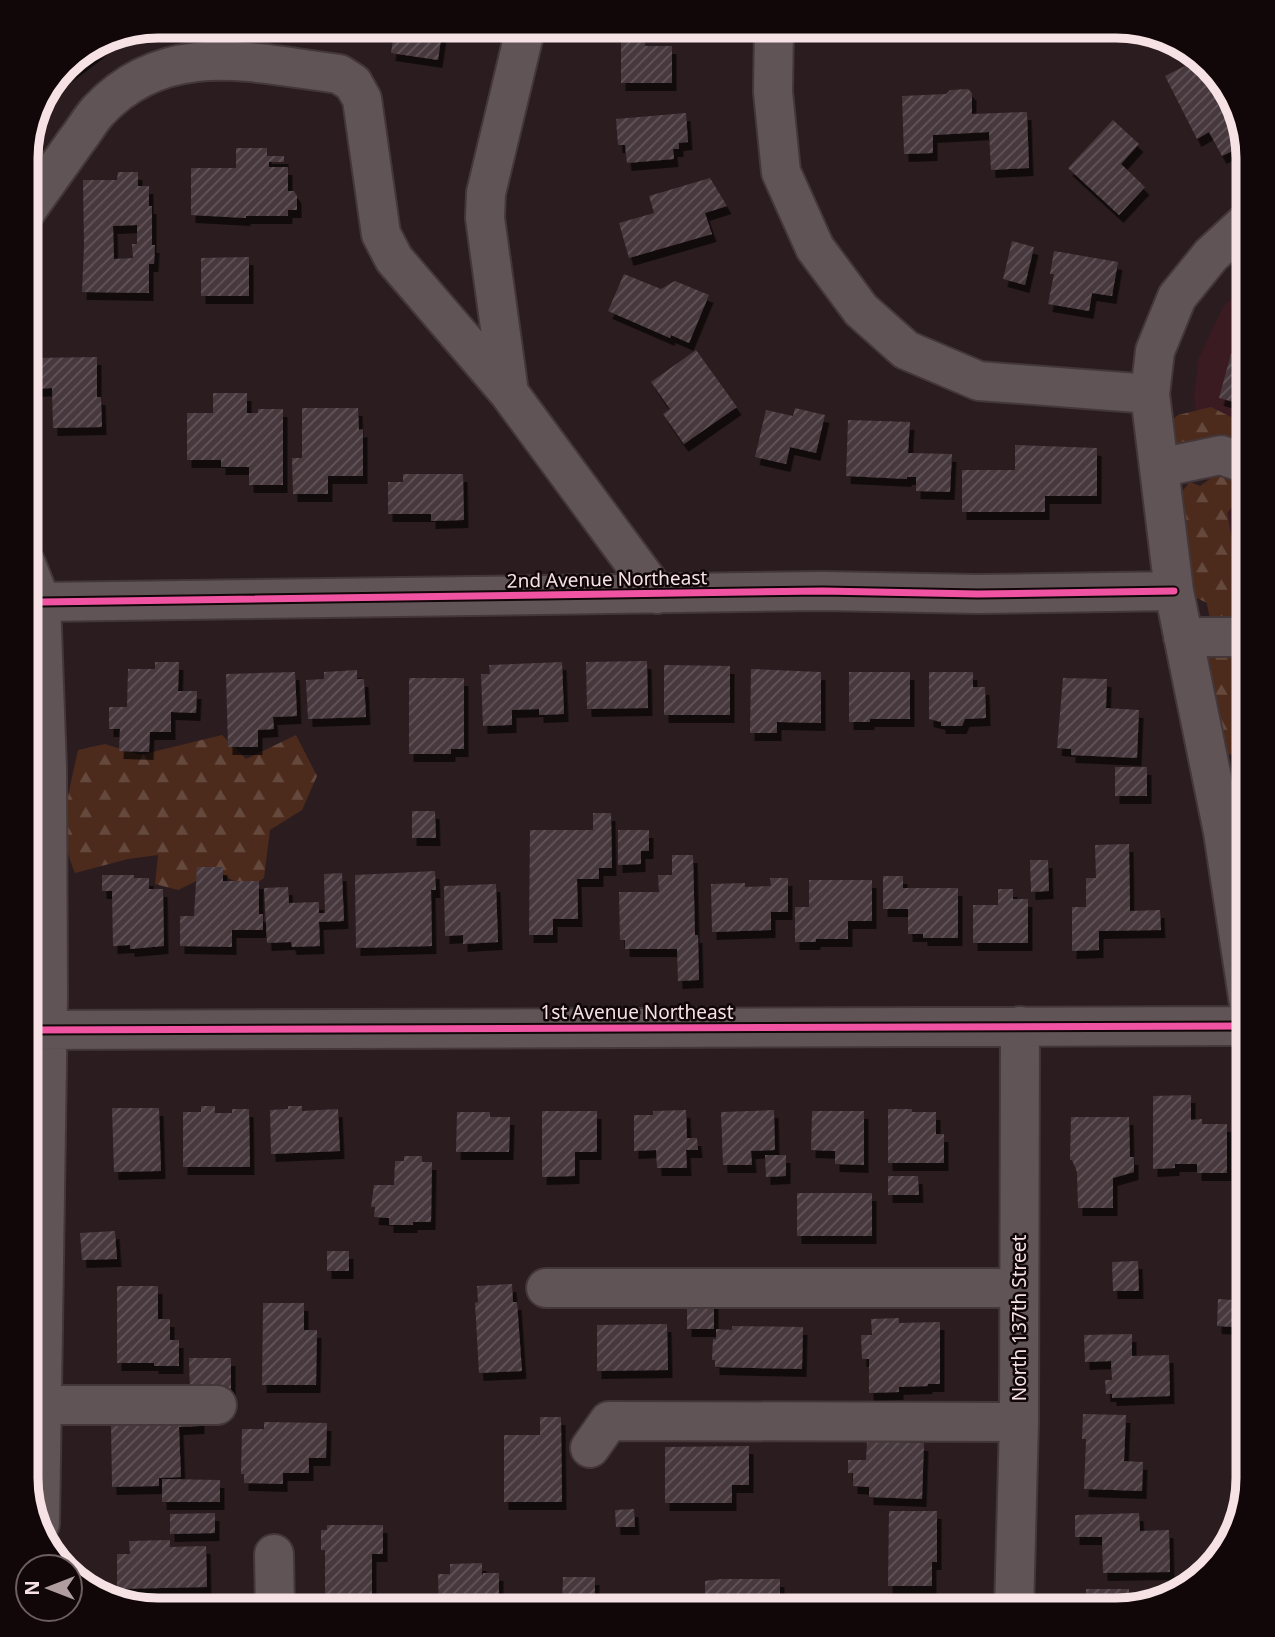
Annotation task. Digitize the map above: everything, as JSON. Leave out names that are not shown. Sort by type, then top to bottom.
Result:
[{"type":"street","points":[[509,393],[485,218],[486,194],[523,38]]},
{"type":"street","points":[[774,39],[773,92],[781,172],[815,248],[860,310],[906,350],[979,381],[1150,394]]},
{"type":"street","points":[[39,193],[98,111],[128,86],[164,67],[222,59],[339,74],[353,83],[362,99],[381,234],[394,259],[509,393],[657,594]]},
{"type":"street","points":[[1236,231],[1210,254],[1177,297],[1155,351],[1150,394],[1174,592],[1223,832],[1236,918]]},
{"type":"street","points":[[1160,468],[1221,456],[1236,461]]},
{"type":"street","name":"2nd Avenue Northeast","points":[[41,601],[823,591],[978,594],[1174,592]]},
{"type":"street","points":[[38,994],[47,769],[39,595]]},
{"type":"street","points":[[1183,637],[1236,637]]},
{"type":"street","name":"North 137th Street","points":[[1014,1598],[1019,1422],[1020,1026]]},
{"type":"street","name":"1st Avenue Northeast","points":[[38,1030],[1236,1026]]},
{"type":"street","points":[[38,1110],[43,1405],[41,1498]]},
{"type":"street","points":[[546,1288],[1019,1288]]},
{"type":"street","points":[[43,1405],[217,1405]]},
{"type":"street","points":[[590,1448],[610,1421],[1019,1422]]},
{"type":"street","points":[[274,1554],[275,1598]]},
{"type":"shaded area","points":[[1236,294],[1236,670],[1194,397],[1198,360],[1223,307]]},
{"type":"green space","points":[[1211,407],[1231,417],[1236,412],[1236,443],[1219,453],[1182,458],[1166,442],[1169,422],[1178,415]]},
{"type":"green space","points":[[1217,474],[1236,479],[1236,506],[1227,513],[1236,560],[1236,622],[1211,625],[1207,603],[1195,597],[1180,494],[1190,482],[1200,486]]},
{"type":"green space","points":[[1236,645],[1236,753],[1221,757],[1201,671],[1209,652]]},
{"type":"green space","points":[[222,735],[246,759],[296,735],[317,776],[302,810],[270,830],[264,878],[247,889],[217,871],[178,890],[155,884],[158,855],[128,859],[75,873],[69,857],[65,827],[78,750],[105,744],[140,755]]},
{"type":"building","points":[[393,38],[441,38],[438,60],[391,53]]},
{"type":"building","points":[[621,39],[645,39],[645,46],[672,46],[672,83],[621,83]]},
{"type":"building","points":[[1190,63],[1201,74],[1224,105],[1235,150],[1222,156],[1209,132],[1197,139],[1165,76]]},
{"type":"building","points":[[968,89],[972,93],[972,114],[1027,112],[1029,168],[991,170],[989,132],[933,135],[933,153],[904,154],[902,96],[946,94],[950,90]]},
{"type":"building","points":[[686,113],[688,142],[679,143],[679,149],[673,149],[674,159],[627,163],[625,145],[618,145],[616,119]]},
{"type":"building","points":[[1113,120],[1139,144],[1121,164],[1145,187],[1119,215],[1068,168]]},
{"type":"building","points":[[236,148],[267,148],[267,156],[284,156],[284,162],[269,162],[269,167],[288,167],[288,191],[294,191],[297,196],[297,210],[288,210],[288,216],[246,218],[191,215],[191,168],[236,168]]},
{"type":"building","points":[[118,172],[138,172],[138,186],[149,186],[152,245],[155,245],[154,264],[149,264],[149,293],[82,292],[83,180],[117,180]],"holes":[[[137,225],[137,244],[132,244],[133,258],[114,259],[113,226]]]},
{"type":"building","points":[[710,178],[727,206],[705,213],[712,234],[629,258],[619,223],[654,213],[649,196]]},
{"type":"building","points":[[1012,241],[1034,247],[1025,285],[1003,279]]},
{"type":"building","points":[[1054,251],[1118,262],[1112,296],[1092,293],[1089,311],[1048,304],[1054,274],[1050,274]]},
{"type":"building","points":[[249,257],[249,296],[201,296],[201,258]]},
{"type":"building","points":[[624,274],[661,289],[675,281],[709,295],[689,343],[671,335],[670,338],[608,311]]},
{"type":"building","points":[[696,350],[737,407],[684,444],[663,414],[670,409],[651,382]]},
{"type":"building","points":[[1231,354],[1236,354],[1236,403],[1219,398]]},
{"type":"building","points":[[97,357],[97,397],[101,397],[102,427],[53,428],[52,388],[39,389],[39,358]]},
{"type":"building","points":[[213,393],[247,393],[247,413],[258,413],[258,409],[283,409],[283,485],[249,485],[249,467],[221,467],[221,460],[187,460],[187,413],[213,413]]},
{"type":"building","points":[[302,408],[358,408],[359,430],[363,429],[363,476],[328,476],[328,494],[293,494],[292,458],[302,458]]},
{"type":"building","points":[[795,408],[825,415],[816,453],[790,447],[786,464],[755,457],[766,410],[793,416]]},
{"type":"building","points":[[848,420],[910,422],[908,453],[952,454],[950,492],[916,491],[916,477],[907,479],[846,476]]},
{"type":"building","points":[[1015,445],[1097,448],[1097,496],[1045,496],[1045,512],[962,512],[962,470],[1015,470]]},
{"type":"building","points":[[403,474],[463,474],[464,520],[431,521],[431,514],[388,514],[388,482],[403,482]]},
{"type":"building","points":[[647,661],[648,708],[587,709],[586,662]]},
{"type":"building","points":[[155,662],[179,662],[178,691],[197,691],[196,713],[171,712],[171,732],[150,732],[149,752],[119,751],[120,729],[109,729],[109,707],[127,707],[128,669],[155,669]]},
{"type":"building","points":[[562,662],[564,714],[539,715],[539,709],[512,710],[512,725],[483,726],[481,674],[490,674],[489,665]]},
{"type":"building","points":[[664,665],[730,666],[730,715],[664,715]]},
{"type":"building","points":[[751,669],[821,672],[821,723],[777,722],[777,733],[750,733]]},
{"type":"building","points":[[357,670],[357,679],[364,679],[366,717],[308,719],[306,680],[324,679],[324,672]]},
{"type":"building","points":[[295,672],[297,716],[273,717],[274,729],[258,730],[258,747],[228,747],[226,674]]},
{"type":"building","points":[[849,672],[910,672],[910,719],[849,722]]},
{"type":"building","points":[[929,672],[973,672],[973,687],[985,687],[986,718],[965,719],[962,726],[941,726],[941,722],[929,719]]},
{"type":"building","points":[[409,678],[464,678],[464,749],[451,749],[451,754],[409,754]]},
{"type":"building","points":[[1063,678],[1107,679],[1106,708],[1139,710],[1137,758],[1071,755],[1071,749],[1057,748]]},
{"type":"building","points":[[1115,767],[1147,767],[1147,796],[1115,796]]},
{"type":"building","points":[[412,811],[435,811],[436,838],[412,838]]},
{"type":"building","points":[[593,813],[611,813],[612,868],[599,868],[599,879],[577,879],[578,919],[553,919],[553,935],[529,935],[530,830],[593,830]]},
{"type":"building","points":[[618,830],[649,830],[649,851],[641,851],[641,864],[618,865]]},
{"type":"building","points":[[1129,844],[1130,911],[1160,910],[1161,930],[1099,931],[1099,950],[1072,951],[1072,907],[1086,907],[1086,878],[1096,878],[1095,845]]},
{"type":"building","points":[[672,855],[693,855],[699,980],[678,981],[677,949],[625,949],[625,940],[620,940],[619,892],[659,892],[658,875],[672,875]]},
{"type":"building","points":[[1030,860],[1048,860],[1049,891],[1031,892]]},
{"type":"building","points":[[197,867],[223,867],[223,881],[259,881],[259,914],[263,914],[263,930],[232,930],[232,947],[180,946],[180,916],[194,916]]},
{"type":"building","points":[[435,871],[436,890],[431,890],[432,946],[356,948],[355,875]]},
{"type":"building","points":[[342,873],[344,921],[319,922],[320,946],[292,947],[291,942],[267,943],[264,888],[288,887],[289,903],[319,902],[319,913],[325,913],[324,874]]},
{"type":"building","points":[[102,875],[149,878],[149,889],[163,889],[164,946],[130,949],[130,945],[113,946],[112,891],[102,891]]},
{"type":"building","points":[[883,876],[903,876],[903,888],[958,888],[958,938],[923,938],[923,934],[908,934],[908,909],[883,909]]},
{"type":"building","points":[[770,878],[788,878],[788,912],[771,912],[771,930],[712,932],[711,884],[745,883],[745,887],[771,886]]},
{"type":"building","points":[[809,880],[872,880],[872,921],[848,921],[848,939],[795,942],[795,907],[809,907]]},
{"type":"building","points":[[496,884],[498,942],[463,944],[463,935],[445,936],[444,886]]},
{"type":"building","points":[[998,889],[1013,889],[1013,899],[1028,899],[1028,943],[973,943],[973,905],[998,905]]},
{"type":"building","points":[[1191,1095],[1191,1120],[1202,1119],[1202,1124],[1227,1124],[1227,1173],[1197,1173],[1197,1164],[1175,1164],[1175,1168],[1153,1169],[1153,1096]]},
{"type":"building","points":[[201,1106],[215,1106],[215,1113],[249,1109],[250,1167],[183,1167],[183,1112],[201,1112]]},
{"type":"building","points":[[288,1106],[302,1106],[302,1111],[338,1109],[340,1151],[271,1154],[270,1110],[288,1109]]},
{"type":"building","points":[[112,1108],[159,1108],[161,1171],[114,1172]]},
{"type":"building","points":[[888,1109],[936,1112],[936,1134],[944,1134],[944,1163],[888,1163]]},
{"type":"building","points":[[686,1110],[687,1138],[697,1138],[698,1150],[686,1150],[687,1168],[657,1168],[656,1150],[634,1151],[634,1115],[653,1115],[653,1111]]},
{"type":"building","points":[[774,1110],[775,1150],[751,1151],[752,1165],[723,1165],[721,1112]]},
{"type":"building","points":[[542,1111],[597,1111],[597,1152],[575,1152],[575,1176],[542,1177]]},
{"type":"building","points":[[812,1111],[864,1111],[864,1165],[835,1164],[835,1151],[811,1150]]},
{"type":"building","points":[[457,1112],[490,1112],[490,1117],[510,1117],[509,1152],[456,1152]]},
{"type":"building","points":[[1071,1117],[1129,1117],[1130,1157],[1134,1157],[1134,1172],[1113,1178],[1113,1208],[1078,1208],[1077,1172],[1070,1160]]},
{"type":"building","points":[[765,1155],[786,1155],[786,1176],[766,1177]]},
{"type":"building","points":[[404,1156],[422,1156],[422,1162],[432,1162],[431,1222],[389,1225],[389,1218],[374,1217],[375,1207],[371,1207],[374,1185],[394,1185],[395,1161],[404,1161]]},
{"type":"building","points":[[888,1176],[918,1176],[919,1195],[888,1195]]},
{"type":"building","points":[[797,1193],[872,1193],[872,1236],[797,1236]]},
{"type":"building","points":[[115,1231],[117,1259],[82,1260],[80,1233]]},
{"type":"building","points":[[327,1251],[349,1251],[349,1271],[327,1271]]},
{"type":"building","points":[[1138,1261],[1139,1291],[1113,1291],[1112,1262]]},
{"type":"building","points":[[512,1284],[513,1302],[517,1302],[522,1371],[479,1373],[475,1303],[478,1302],[477,1286]]},
{"type":"building","points":[[117,1286],[158,1286],[158,1319],[170,1319],[170,1340],[179,1340],[179,1366],[117,1363]]},
{"type":"building","points":[[1218,1299],[1236,1300],[1236,1327],[1217,1326]]},
{"type":"building","points":[[687,1301],[714,1301],[714,1329],[687,1329]]},
{"type":"building","points":[[263,1303],[304,1303],[304,1330],[317,1330],[316,1385],[262,1385]]},
{"type":"building","points":[[899,1318],[899,1323],[940,1322],[940,1384],[899,1387],[899,1392],[869,1393],[869,1359],[862,1359],[861,1335],[872,1335],[871,1319]]},
{"type":"building","points":[[667,1324],[668,1370],[597,1371],[597,1325]]},
{"type":"building","points":[[732,1326],[803,1327],[802,1369],[715,1367],[715,1360],[712,1360],[716,1329],[732,1330]]},
{"type":"building","points":[[1132,1334],[1132,1356],[1169,1355],[1170,1396],[1112,1398],[1112,1394],[1106,1394],[1105,1380],[1112,1380],[1111,1361],[1085,1362],[1084,1335]]},
{"type":"building","points":[[189,1358],[231,1358],[231,1391],[190,1392]]},
{"type":"building","points":[[1083,1414],[1126,1415],[1124,1461],[1143,1462],[1142,1491],[1084,1489],[1086,1439],[1082,1439]]},
{"type":"building","points":[[200,1417],[200,1426],[179,1427],[181,1477],[159,1478],[159,1486],[112,1487],[111,1423]]},
{"type":"building","points":[[540,1417],[561,1417],[562,1502],[504,1502],[504,1435],[540,1435]]},
{"type":"building","points":[[264,1422],[327,1423],[326,1458],[309,1458],[309,1473],[283,1473],[283,1484],[244,1483],[244,1474],[241,1474],[242,1429],[264,1429]]},
{"type":"building","points":[[867,1441],[924,1443],[922,1499],[869,1497],[869,1487],[853,1486],[853,1473],[848,1473],[848,1460],[866,1460]]},
{"type":"building","points":[[749,1446],[749,1485],[732,1485],[732,1503],[665,1503],[665,1447]]},
{"type":"building","points":[[162,1479],[220,1480],[220,1502],[162,1502]]},
{"type":"building","points":[[634,1509],[635,1527],[616,1527],[615,1510]]},
{"type":"building","points":[[889,1511],[937,1511],[937,1562],[932,1562],[932,1586],[888,1586]]},
{"type":"building","points":[[215,1513],[215,1533],[170,1534],[170,1514]]},
{"type":"building","points":[[1139,1513],[1140,1531],[1169,1530],[1170,1572],[1103,1573],[1102,1537],[1075,1537],[1075,1515]]},
{"type":"building","points":[[327,1525],[383,1525],[383,1554],[372,1554],[372,1598],[325,1598],[325,1550],[321,1550],[321,1530],[327,1530]]},
{"type":"building","points":[[170,1540],[170,1547],[206,1546],[207,1587],[117,1589],[117,1554],[130,1554],[129,1541]]},
{"type":"building","points":[[482,1563],[482,1578],[483,1573],[499,1573],[499,1598],[439,1598],[438,1574],[450,1574],[450,1564]]},
{"type":"building","points":[[563,1577],[595,1577],[595,1598],[562,1598]]},
{"type":"building","points":[[780,1579],[780,1598],[705,1598],[705,1581]]},
{"type":"building","points":[[1086,1589],[1129,1589],[1129,1597],[1086,1598]]},
{"type":"building","points":[[906,1596],[906,1598],[877,1598]]},
{"type":"cycle path","points":[[41,602],[823,591],[978,594],[1174,591]]},
{"type":"cycle path","points":[[38,1030],[1236,1026]]}]
